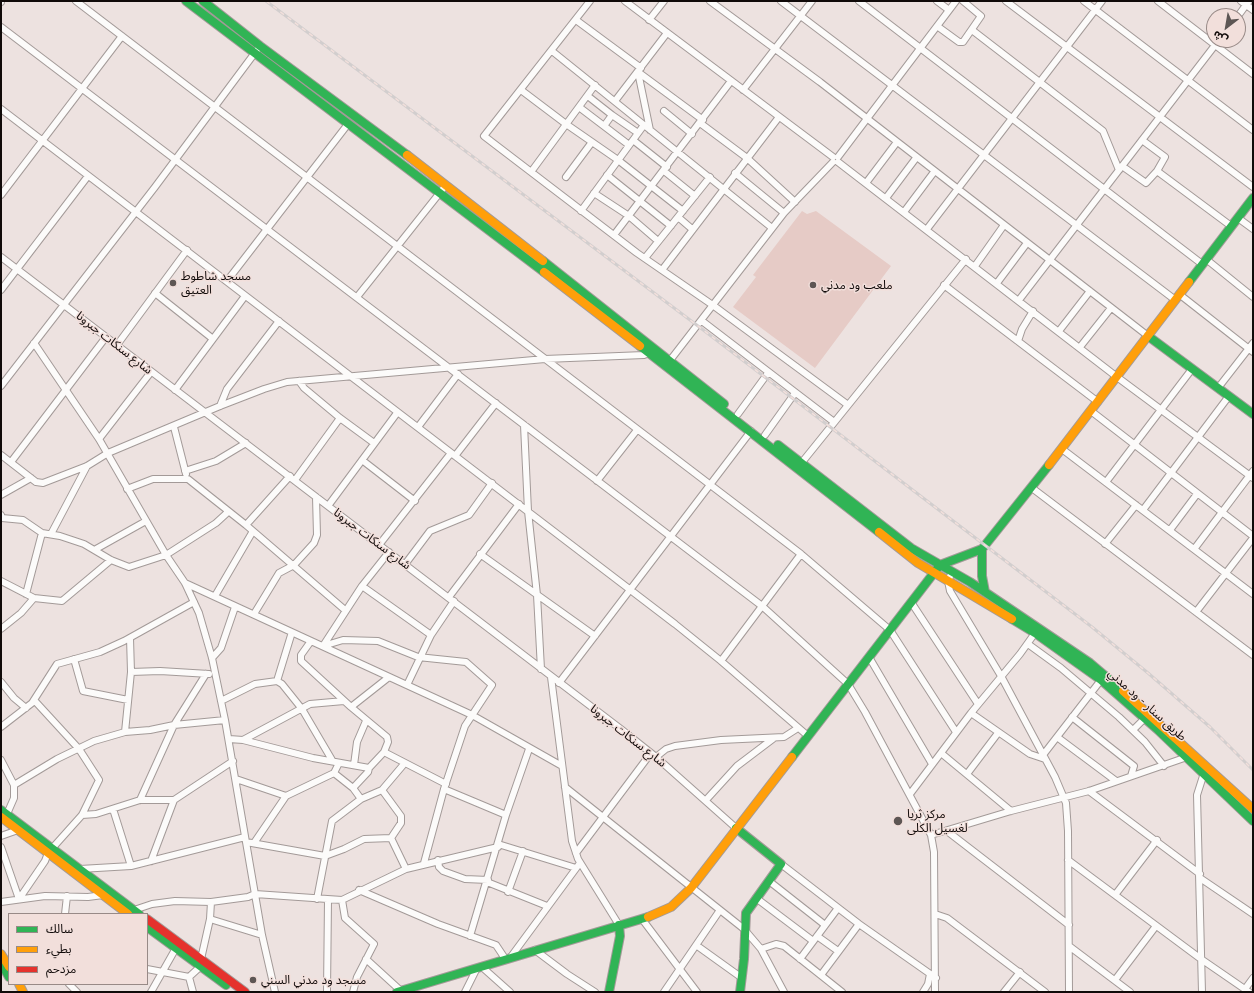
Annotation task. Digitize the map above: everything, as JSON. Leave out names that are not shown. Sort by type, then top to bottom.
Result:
[{"type":"main road","points":[[186,1],[254,54],[653,351]]},
{"type":"main road","points":[[203,1],[260,46],[446,185],[751,431],[894,536],[985,592],[1017,618]]},
{"type":"main road","points":[[399,991],[642,919],[671,907],[691,888],[940,565],[982,549],[1002,526],[1253,198]]},
{"type":"main road","points":[[1148,336],[1253,414]]},
{"type":"main road","points":[[668,363],[738,414],[799,466],[934,573],[1017,618]]},
{"type":"main road","points":[[982,549],[982,576],[985,592]]},
{"type":"main road","name":"طريق سنار - ود مدني","points":[[1017,618],[1035,633],[1101,680],[1145,718],[1253,821]]},
{"type":"main road","name":"طريق سنار - ود مدني","points":[[1017,618],[1073,650],[1105,675],[1162,724],[1253,809]]},
{"type":"main road","points":[[3,814],[18,830],[80,869],[131,913]]},
{"type":"main road","points":[[3,814],[50,850],[103,895],[131,913]]},
{"type":"main road","points":[[736,828],[781,864],[746,913],[740,992]]},
{"type":"main road","points":[[148,921],[201,962],[236,992]]},
{"type":"main road","points":[[609,992],[620,936],[619,925]]},
{"type":"main road","points":[[148,928],[176,948],[201,962],[244,992]]},
{"type":"main road","points":[[1,954],[7,964]]},
{"type":"street","points":[[76,1],[801,554],[890,630],[956,732]]},
{"type":"street","points":[[590,1],[484,136],[581,211],[714,306],[848,405]]},
{"type":"street","points":[[625,1],[998,283],[1117,377],[1252,475],[1195,548]]},
{"type":"street","points":[[649,20],[664,1]]},
{"type":"street","points":[[710,1],[867,119],[1148,336]]},
{"type":"street","points":[[781,1],[985,155],[1076,227],[1177,297],[1251,351]]},
{"type":"street","points":[[743,90],[812,1]]},
{"type":"street","points":[[859,1],[1105,189],[1253,297]]},
{"type":"street","points":[[937,1],[949,10]]},
{"type":"street","points":[[668,363],[714,306],[784,213],[836,160],[956,1]]},
{"type":"street","points":[[937,26],[961,43],[981,16],[963,1]]},
{"type":"street","points":[[1006,1],[1253,187]]},
{"type":"street","points":[[1084,1],[1253,130]]},
{"type":"street","points":[[927,229],[1102,1]]},
{"type":"street","points":[[1158,1],[1206,35]]},
{"type":"street","points":[[1246,2],[1253,10]]},
{"type":"street","points":[[576,20],[747,158],[795,202]]},
{"type":"street","points":[[1,27],[762,606],[848,684],[910,794],[931,835],[934,852],[935,992]]},
{"type":"street","points":[[972,30],[1104,132],[1121,168],[1146,183],[1165,158],[1142,140]]},
{"type":"street","points":[[615,101],[667,33]]},
{"type":"street","points":[[1,195],[122,36]]},
{"type":"street","points":[[1,386],[260,46]]},
{"type":"street","points":[[1019,300],[1213,48]]},
{"type":"street","points":[[1223,48],[1253,74]]},
{"type":"street","points":[[552,50],[772,228]]},
{"type":"street","points":[[639,70],[650,130]]},
{"type":"street","points":[[614,235],[731,81]]},
{"type":"street","points":[[531,172],[595,85]]},
{"type":"street","points":[[521,90],[566,124],[618,160],[651,188],[683,211]]},
{"type":"street","points":[[589,97],[638,133]]},
{"type":"street","points":[[579,107],[604,126],[631,143],[665,169],[695,196]]},
{"type":"street","points":[[1,109],[43,140],[134,212],[187,250],[245,296],[352,376],[397,413],[492,483],[722,661],[808,736]]},
{"type":"street","points":[[664,111],[692,134]]},
{"type":"street","points":[[604,126],[612,115]]},
{"type":"street","points":[[662,270],[735,173],[780,117]]},
{"type":"street","points":[[227,281],[348,124]]},
{"type":"street","points":[[581,211],[644,125]]},
{"type":"street","points":[[566,177],[592,142]]},
{"type":"street","points":[[866,183],[897,142]]},
{"type":"street","points":[[886,198],[916,158]]},
{"type":"street","points":[[1156,170],[1231,226]]},
{"type":"street","points":[[904,212],[934,172]]},
{"type":"street","points":[[735,173],[784,213]]},
{"type":"street","points":[[607,175],[671,226]]},
{"type":"street","points":[[1,290],[88,176]]},
{"type":"street","points":[[645,258],[710,178]]},
{"type":"street","points":[[357,297],[446,185]]},
{"type":"street","points":[[594,192],[629,216],[658,241]]},
{"type":"street","points":[[678,217],[692,229]]},
{"type":"street","points":[[1238,218],[1253,230]]},
{"type":"street","points":[[975,266],[1004,225]]},
{"type":"street","points":[[998,283],[1028,243]]},
{"type":"street","points":[[117,345],[187,250]]},
{"type":"street","name":"شارع سنكات جبرونا","points":[[1,257],[379,545],[406,563],[559,683],[654,755],[736,828]]},
{"type":"street","points":[[799,466],[966,259]]},
{"type":"street","points":[[944,285],[1098,402]]},
{"type":"street","points":[[1059,331],[1090,292]]},
{"type":"street","points":[[155,293],[213,339]]},
{"type":"street","points":[[175,390],[245,296]]},
{"type":"street","points":[[1080,347],[1111,308]]},
{"type":"street","points":[[1018,341],[1022,329],[1033,311]]},
{"type":"street","points":[[220,406],[227,388],[279,321]]},
{"type":"street","points":[[702,321],[834,422]]},
{"type":"street","points":[[11,462],[67,391],[106,337]]},
{"type":"street","points":[[34,343],[108,453],[127,489],[166,555],[185,583],[194,602],[212,658],[233,761],[262,935],[276,992]]},
{"type":"street","points":[[1218,388],[1251,351],[1253,343]]},
{"type":"street","points":[[1,455],[36,482],[43,483],[87,466],[108,453],[174,427],[220,406],[287,382],[653,351]]},
{"type":"street","points":[[1106,482],[1135,446],[1192,369]]},
{"type":"street","points":[[99,439],[151,372]]},
{"type":"street","points":[[738,414],[768,373]]},
{"type":"street","points":[[418,428],[458,374]]},
{"type":"street","points":[[299,381],[304,388],[340,418],[374,443]]},
{"type":"street","points":[[764,435],[795,393]]},
{"type":"street","points":[[1143,510],[1229,396]]},
{"type":"street","points":[[379,545],[496,403]]},
{"type":"street","points":[[1091,411],[1170,474],[1253,537],[1196,612]]},
{"type":"street","points":[[328,506],[397,413]]},
{"type":"street","points":[[246,525],[293,478],[340,418]]},
{"type":"street","points":[[524,425],[528,511],[537,595],[541,668]]},
{"type":"street","points":[[174,427],[188,479],[294,565],[345,610]]},
{"type":"street","points":[[597,481],[637,430]]},
{"type":"street","points":[[559,683],[669,536],[751,431]]},
{"type":"street","points":[[185,471],[216,461],[246,443]]},
{"type":"street","points":[[1062,449],[1195,548],[1253,594]]},
{"type":"street","points":[[362,460],[414,501]]},
{"type":"street","points":[[52,534],[87,466]]},
{"type":"street","points":[[1,495],[32,478]]},
{"type":"street","points":[[127,489],[153,479],[188,479]]},
{"type":"street","points":[[406,563],[430,531],[469,515],[492,483]]},
{"type":"street","points":[[1032,488],[1253,655]]},
{"type":"street","points":[[1170,530],[1197,494]]},
{"type":"street","points":[[254,614],[279,573],[294,565],[314,543],[317,535],[316,497]]},
{"type":"street","points":[[407,684],[418,657],[430,635],[480,554],[519,504]]},
{"type":"street","points":[[1105,544],[1136,505]]},
{"type":"street","points":[[1,517],[19,518],[42,533],[72,539],[96,549],[111,560],[125,566],[134,566],[166,555],[219,521],[228,512]]},
{"type":"street","points":[[96,549],[146,521]]},
{"type":"street","points":[[215,596],[253,531]]},
{"type":"street","points":[[26,594],[42,533]]},
{"type":"street","points":[[323,646],[345,610],[389,552]]},
{"type":"street","points":[[480,554],[595,636]]},
{"type":"street","points":[[722,661],[801,554]]},
{"type":"street","points":[[1,581],[34,598],[62,600],[111,560]]},
{"type":"street","points":[[952,572],[948,581],[955,600],[1001,676],[1064,798],[1068,831],[1069,992]]},
{"type":"street","points":[[185,583],[472,715],[529,749],[562,766]]},
{"type":"street","points":[[362,586],[430,635]]},
{"type":"street","points":[[1,629],[21,613],[34,598]]},
{"type":"street","points":[[1,727],[34,700],[57,664],[100,652],[130,638],[194,602]]},
{"type":"street","points":[[911,602],[978,704]]},
{"type":"street","points":[[212,658],[221,648],[235,607]]},
{"type":"street","points":[[277,681],[292,632]]},
{"type":"street","points":[[910,794],[956,732],[1028,644],[1035,633]]},
{"type":"street","points":[[125,732],[131,672],[130,638]]},
{"type":"street","points":[[323,646],[343,640],[378,641],[418,657],[466,662],[492,685],[491,689],[465,726],[445,787],[424,863]]},
{"type":"street","points":[[311,641],[301,655],[302,661],[351,708],[387,737],[388,742],[384,752],[353,788]]},
{"type":"street","points":[[1028,644],[1061,668],[1133,730],[1145,742],[1164,766]]},
{"type":"street","points":[[869,657],[932,764]]},
{"type":"street","points":[[74,659],[83,691],[128,700]]},
{"type":"street","points":[[131,672],[160,671],[215,674]]},
{"type":"street","points":[[140,800],[174,725],[206,674]]},
{"type":"street","points":[[351,708],[389,676]]},
{"type":"street","points":[[552,677],[572,841],[580,863],[619,925]]},
{"type":"street","points":[[1044,757],[1057,737],[1101,680]]},
{"type":"street","points":[[221,701],[250,686],[277,681],[286,687],[302,709],[332,760]]},
{"type":"street","points":[[1,682],[14,698],[26,708]]},
{"type":"street","points":[[19,899],[45,861],[50,850],[82,815],[99,780],[79,749],[34,700]]},
{"type":"street","points":[[243,740],[302,709],[317,703],[344,701]]},
{"type":"street","points":[[971,713],[1030,754],[1044,757]]},
{"type":"street","points":[[1072,717],[1134,766],[1131,776]]},
{"type":"street","points":[[1133,730],[1145,718]]},
{"type":"street","points":[[14,785],[38,772],[57,759],[94,741],[125,732],[225,720]]},
{"type":"street","points":[[354,765],[357,742],[366,721]]},
{"type":"street","points":[[576,853],[654,755],[675,746],[721,740],[774,738],[787,736],[798,728]]},
{"type":"street","points":[[967,774],[998,733]]},
{"type":"street","points":[[1057,737],[1116,781]]},
{"type":"street","points":[[706,800],[737,766],[774,738]]},
{"type":"street","points":[[229,739],[243,740],[313,758],[332,760],[339,763],[369,768]]},
{"type":"street","points":[[470,936],[498,846],[506,814],[529,749]]},
{"type":"street","points":[[384,752],[445,787],[506,814]]},
{"type":"street","points":[[941,753],[1011,811]]},
{"type":"street","points":[[931,835],[1011,811],[1089,791],[1187,758]]},
{"type":"street","points":[[1,760],[14,785],[14,798],[3,814]]},
{"type":"street","points":[[82,815],[96,814],[140,800],[174,800],[233,761]]},
{"type":"street","points":[[254,843],[286,796],[334,772],[339,763]]},
{"type":"street","points":[[317,899],[332,821],[361,799],[382,790],[404,764]]},
{"type":"street","points":[[334,772],[353,788],[361,799]]},
{"type":"street","points":[[1202,992],[1197,795],[1204,773]]},
{"type":"street","points":[[236,779],[286,796]]},
{"type":"street","points":[[565,787],[744,929],[761,949],[784,992]]},
{"type":"street","points":[[382,790],[402,816],[400,823],[391,838]]},
{"type":"street","points":[[1089,791],[1156,840],[1200,876],[1252,911]]},
{"type":"street","points":[[151,861],[174,800]]},
{"type":"street","points":[[113,809],[131,866]]},
{"type":"street","points":[[1,836],[18,830]]},
{"type":"street","points":[[947,831],[1069,925]]},
{"type":"street","points":[[80,869],[131,866],[245,839],[254,843],[325,856],[364,839],[391,838]]},
{"type":"street","points":[[391,838],[406,869]]},
{"type":"street","points":[[1116,895],[1156,840]]},
{"type":"street","points":[[131,913],[160,903],[211,902],[248,897],[255,894],[342,900],[359,890],[406,869],[424,863],[498,846],[523,851],[576,868]]},
{"type":"street","points":[[1,847],[19,899]]},
{"type":"street","points":[[508,892],[523,851]]},
{"type":"street","points":[[438,860],[438,867],[443,871],[465,879],[487,881],[508,892],[547,906]]},
{"type":"street","points":[[1068,860],[1201,959],[1247,990],[1253,978]]},
{"type":"street","points":[[359,890],[438,924],[496,945],[508,959],[580,863]]},
{"type":"street","points":[[781,864],[859,924],[936,978]]},
{"type":"street","points":[[769,881],[825,925]]},
{"type":"street","points":[[1,902],[45,896],[103,895]]},
{"type":"street","points":[[65,913],[67,896]]},
{"type":"street","points":[[756,898],[815,938],[838,951]]},
{"type":"street","points":[[328,900],[328,992]]},
{"type":"street","points":[[342,900],[345,918],[374,944],[357,977],[353,992]]},
{"type":"street","points":[[189,977],[201,962],[210,919],[211,902]]},
{"type":"street","points":[[800,959],[838,908]]},
{"type":"street","points":[[664,992],[720,910]]},
{"type":"street","points":[[935,914],[947,918],[1045,992]]},
{"type":"street","points":[[210,919],[262,935]]},
{"type":"street","points":[[642,919],[697,992]]},
{"type":"street","points":[[821,975],[859,924]]},
{"type":"street","points":[[1115,980],[1156,926]]},
{"type":"street","points":[[761,949],[780,944],[842,992]]},
{"type":"street","points":[[696,945],[742,978]]},
{"type":"street","points":[[1069,946],[1130,992]]},
{"type":"street","points":[[151,992],[176,948]]},
{"type":"street","points":[[535,950],[567,974],[595,992]]},
{"type":"street","points":[[366,959],[399,991]]},
{"type":"street","points":[[465,992],[480,968],[510,992]]},
{"type":"street","points":[[148,969],[189,977]]},
{"type":"street","points":[[1004,992],[1020,972]]},
{"type":"street","points":[[923,992],[928,984],[930,974]]},
{"type":"street","points":[[189,977],[193,992]]},
{"type":"street","points":[[69,985],[77,992]]},
{"type":"shaded area","name":"ملعب ود مدني","points":[[802,211],[807,214],[816,211],[891,266],[815,368],[733,307],[756,277],[753,275]]},
{"type":"railway","points":[[266,1],[698,326],[1092,627],[1210,727],[1253,770]]},
{"type":"traffic: fast","points":[[186,1],[544,272]]},
{"type":"traffic: fast","points":[[203,1],[260,46],[407,155]]},
{"type":"traffic: fast","points":[[1189,282],[1253,198]]},
{"type":"traffic: fast","points":[[543,261],[724,404]]},
{"type":"traffic: fast","points":[[1148,336],[1253,414]]},
{"type":"traffic: fast","points":[[640,346],[879,532]]},
{"type":"traffic: fast","points":[[778,445],[911,548],[970,582],[1090,663],[1123,691]]},
{"type":"traffic: fast","points":[[792,757],[940,565],[982,549],[1049,465]]},
{"type":"traffic: fast","points":[[982,549],[982,576],[985,592]]},
{"type":"traffic: fast","points":[[1012,619],[1035,633],[1101,680],[1158,730],[1253,821]]},
{"type":"traffic: fast","points":[[1,810],[138,913]]},
{"type":"traffic: fast","points":[[736,828],[781,864],[746,913],[744,959],[740,992]]},
{"type":"traffic: fast","points":[[397,992],[648,917]]},
{"type":"traffic: fast","points":[[609,992],[620,936],[619,925]]},
{"type":"traffic: fast","points":[[148,928],[226,985]]},
{"type":"traffic: fast","points":[[1,963],[8,975]]},
{"type":"traffic: slow","points":[[407,155],[543,261]]},
{"type":"traffic: slow","points":[[544,272],[640,346]]},
{"type":"traffic: slow","points":[[1049,465],[1189,282]]},
{"type":"traffic: slow","points":[[879,532],[918,563],[1012,619]]},
{"type":"traffic: slow","points":[[1123,691],[1253,809]]},
{"type":"traffic: slow","points":[[648,917],[671,907],[691,888],[792,757]]},
{"type":"traffic: slow","points":[[1,817],[127,913]]},
{"type":"traffic: slow","points":[[1,954],[8,965]]},
{"type":"traffic: slow","points":[[20,985],[23,992]]},
{"type":"traffic: jam","points":[[148,920],[245,992]]},
{"type":"place","name":"مسجد شاطوط العتيق","points":[[173,283]]},
{"type":"place","name":"ملعب ود مدني","points":[[813,285]]},
{"type":"place","name":"مركز ثريا لغسيل الكلى","points":[[898,821]]},
{"type":"place","name":"مسجد ود مدني السني","points":[[253,980]]}]
